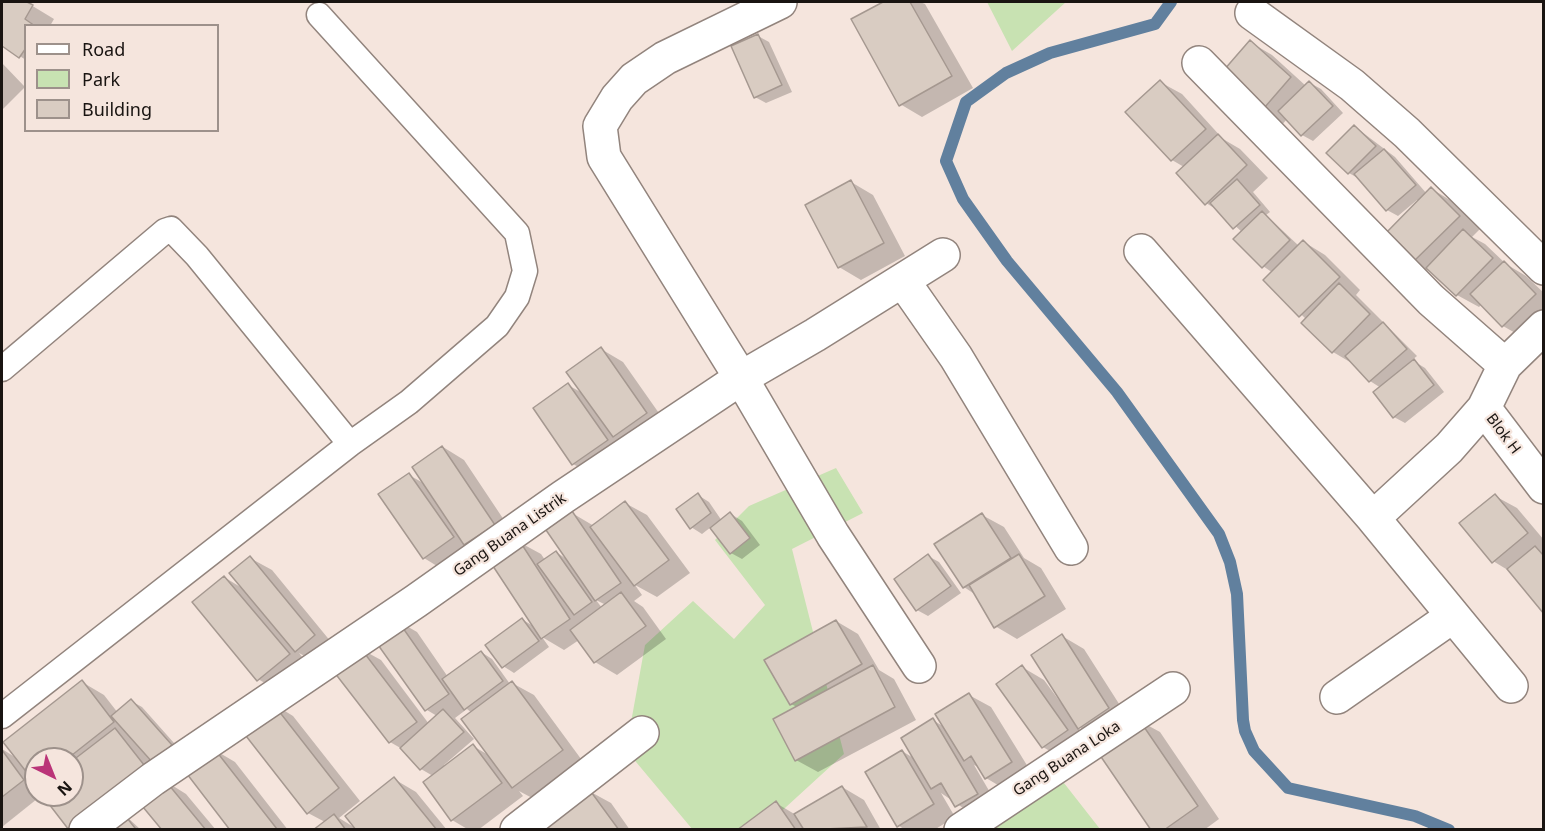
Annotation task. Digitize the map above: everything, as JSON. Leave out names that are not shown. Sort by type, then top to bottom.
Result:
[{"type":"street","points":[[780,2],[665,58],[634,79],[617,98],[600,126],[604,158],[741,378],[833,535],[919,666]]},
{"type":"street","points":[[1252,14],[1352,85],[1407,133],[1544,268]]},
{"type":"street","points":[[1199,63],[1431,300],[1505,365]]},
{"type":"street","points":[[1141,251],[1374,518],[1511,686]]},
{"type":"street","name":"Gang Buana Listrik","points":[[86,830],[153,778],[741,378],[943,255]]},
{"type":"street","points":[[903,281],[956,357],[1071,548]]},
{"type":"street","points":[[1374,518],[1449,448],[1484,408],[1505,365],[1544,327]]},
{"type":"street","name":"Blok H","points":[[1484,408],[1544,488]]},
{"type":"street","points":[[1337,697],[1454,616]]},
{"type":"street","name":"Gang Buana Loka","points":[[960,830],[1173,689]]},
{"type":"street","points":[[517,830],[642,733]]},
{"type":"lane","points":[[2,716],[350,444],[409,402],[496,326],[517,297],[525,271],[517,233],[319,15]]},
{"type":"lane","points":[[2,369],[165,231],[171,229],[197,256],[350,444]]},
{"type":"green space","points":[[987,2],[1066,2],[1012,51]]},
{"type":"green space","points":[[836,468],[863,513],[792,549],[844,754],[762,829],[693,830],[626,750],[645,645],[693,601],[734,639],[765,605],[715,540],[749,506]]},
{"type":"green space","points":[[1053,769],[1100,829],[961,830]]},
{"type":"building","points":[[2,2],[27,2],[33,5],[25,19],[32,24],[24,24],[24,51],[19,58],[2,46]]},
{"type":"building","points":[[883,2],[910,2],[952,76],[899,106],[851,19]]},
{"type":"building","points":[[758,34],[782,85],[754,98],[731,46]]},
{"type":"building","points":[[1250,40],[1291,77],[1258,115],[1217,78]]},
{"type":"building","points":[[1160,80],[1206,129],[1171,161],[1125,112]]},
{"type":"building","points":[[1309,81],[1333,106],[1301,136],[1278,111]]},
{"type":"building","points":[[1354,125],[1376,146],[1348,174],[1326,153]]},
{"type":"building","points":[[1218,134],[1247,165],[1205,205],[1176,173]]},
{"type":"building","points":[[1384,149],[1416,185],[1386,211],[1354,174]]},
{"type":"building","points":[[1237,179],[1260,205],[1233,229],[1210,203]]},
{"type":"building","points":[[851,180],[884,243],[838,268],[805,205]]},
{"type":"building","points":[[1431,187],[1460,216],[1411,264],[1383,236]]},
{"type":"building","points":[[1262,211],[1290,240],[1262,268],[1233,239]]},
{"type":"building","points":[[1463,229],[1493,258],[1456,296],[1426,268]]},
{"type":"building","points":[[1303,240],[1340,277],[1299,317],[1263,280]]},
{"type":"building","points":[[1504,261],[1536,294],[1502,327],[1470,294]]},
{"type":"building","points":[[1339,283],[1370,314],[1332,353],[1301,323]]},
{"type":"building","points":[[1383,322],[1407,349],[1369,382],[1345,356]]},
{"type":"building","points":[[601,347],[647,413],[613,437],[566,372]]},
{"type":"building","points":[[1414,359],[1434,385],[1393,418],[1373,392]]},
{"type":"building","points":[[568,383],[608,440],[572,465],[533,408]]},
{"type":"building","points":[[442,446],[495,525],[464,545],[412,467]]},
{"type":"building","points":[[409,473],[454,537],[423,559],[378,494]]},
{"type":"building","points":[[698,493],[711,513],[690,529],[676,509]]},
{"type":"building","points":[[1495,494],[1528,533],[1492,563],[1459,523]]},
{"type":"building","points":[[625,501],[669,560],[634,586],[590,527]]},
{"type":"building","points":[[572,511],[621,583],[595,601],[546,530]]},
{"type":"building","points":[[730,512],[750,538],[730,554],[710,528]]},
{"type":"building","points":[[982,513],[1011,558],[963,588],[934,544]]},
{"type":"building","points":[[519,540],[570,619],[541,639],[489,560]]},
{"type":"building","points":[[1535,546],[1544,556],[1544,614],[1507,569]]},
{"type":"building","points":[[556,551],[592,602],[574,615],[537,564]]},
{"type":"building","points":[[928,554],[951,586],[916,611],[894,579]]},
{"type":"building","points":[[1019,554],[1045,596],[994,628],[969,585]]},
{"type":"building","points":[[250,556],[315,635],[295,652],[229,573]]},
{"type":"building","points":[[224,576],[290,654],[257,681],[192,602]]},
{"type":"building","points":[[621,592],[646,626],[594,663],[570,630]]},
{"type":"building","points":[[396,618],[449,694],[425,711],[371,635]]},
{"type":"building","points":[[522,618],[539,641],[502,668],[485,645]]},
{"type":"building","points":[[836,620],[862,664],[790,705],[764,660]]},
{"type":"building","points":[[1062,634],[1109,708],[1078,729],[1031,655]]},
{"type":"building","points":[[359,646],[417,722],[389,743],[331,668]]},
{"type":"building","points":[[481,651],[503,681],[464,710],[442,679]]},
{"type":"building","points":[[873,665],[895,707],[795,761],[773,719]]},
{"type":"building","points":[[1022,665],[1068,730],[1042,748],[996,684]]},
{"type":"building","points":[[82,680],[114,722],[82,747],[24,747],[24,769],[3,742]]},
{"type":"building","points":[[512,681],[563,750],[512,788],[461,719]]},
{"type":"building","points":[[969,693],[1012,762],[985,779],[971,756],[964,761],[935,714]]},
{"type":"building","points":[[131,699],[172,745],[153,763],[111,716]]},
{"type":"building","points":[[271,701],[339,788],[307,814],[239,727]]},
{"type":"building","points":[[443,709],[464,732],[420,770],[400,748]]},
{"type":"building","points":[[933,718],[978,794],[955,807],[941,783],[931,789],[901,738]]},
{"type":"building","points":[[1138,718],[1198,806],[1164,830],[1151,830],[1095,748]]},
{"type":"building","points":[[115,728],[148,770],[69,830],[51,807],[84,807],[84,752]]},
{"type":"building","points":[[473,744],[502,783],[451,821],[423,782]]},
{"type":"building","points":[[213,747],[276,830],[230,830],[184,770]]},
{"type":"building","points":[[2,750],[24,780],[2,797]]},
{"type":"building","points":[[902,750],[934,804],[897,827],[865,772]]},
{"type":"building","points":[[394,777],[437,830],[356,830],[345,816]]},
{"type":"building","points":[[164,779],[206,830],[162,830],[138,801]]},
{"type":"building","points":[[842,786],[867,827],[804,830],[794,814]]},
{"type":"building","points":[[589,789],[619,830],[542,830]]},
{"type":"building","points":[[776,801],[796,830],[737,830]]},
{"type":"building","points":[[123,813],[135,828],[134,830],[102,830]]},
{"type":"building","points":[[334,814],[346,830],[313,830]]},
{"type":"waterway","points":[[1171,2],[1155,24],[1050,53],[1006,73],[966,102],[946,161],[963,199],[1007,261],[1117,392],[1219,534],[1230,562],[1237,594],[1243,720],[1254,751],[1288,788],[1415,816],[1449,830]]}]
